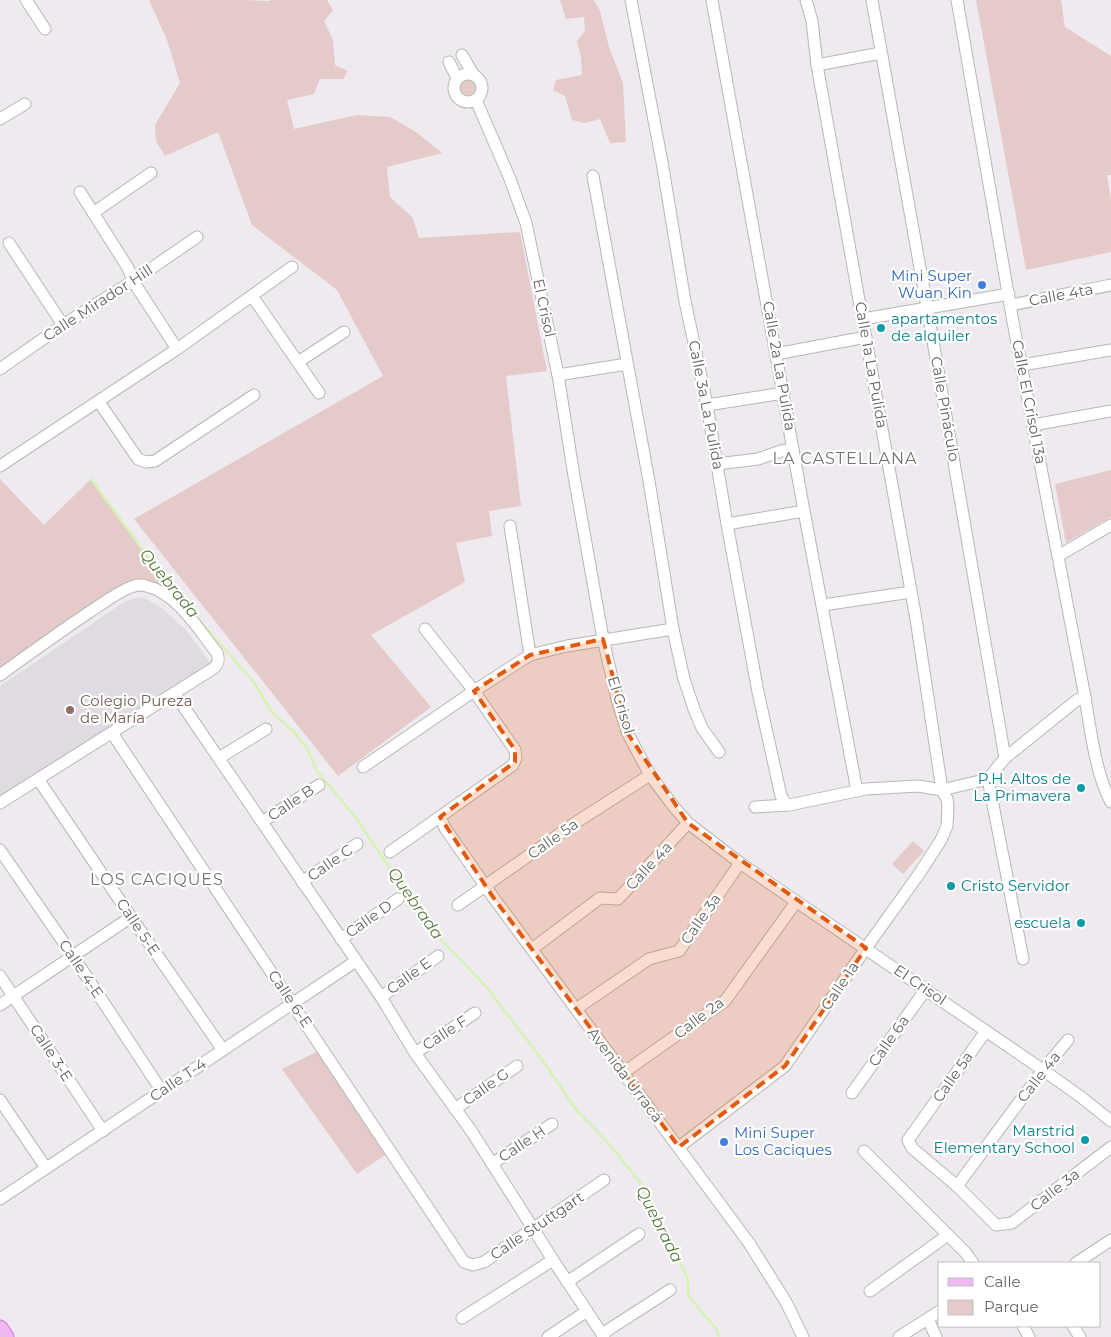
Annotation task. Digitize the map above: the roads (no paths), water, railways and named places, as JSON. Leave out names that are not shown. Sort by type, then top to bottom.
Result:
[{"type":"main road","points":[[0,1328],[6,1337]]},
{"type":"street","points":[[26,0],[45,29]]},
{"type":"street","name":"Calle 3a La Pulida","points":[[631,0],[662,162],[685,301],[707,405],[758,692],[781,796],[789,805]]},
{"type":"street","name":"Calle 2a La Pulida","points":[[712,0],[804,511],[857,791]]},
{"type":"street","name":"Calle 1a La Pulida","points":[[806,0],[812,21],[817,65],[911,592],[942,790]]},
{"type":"street","name":"Calle Pináculo","points":[[872,0],[1005,758]]},
{"type":"street","name":"Calle El Crisol 13a","points":[[957,0],[1033,425],[1093,741],[1099,771],[1111,802]]},
{"type":"street","points":[[817,65],[881,53]]},
{"type":"street","points":[[449,62],[457,78],[454,87],[456,95],[463,101],[472,102],[476,100],[482,93],[483,88],[479,79],[472,74],[462,55]]},
{"type":"street","points":[[457,78],[466,74],[472,74]]},
{"type":"street","name":"El Crisol","points":[[476,100],[510,179],[526,223],[558,375],[603,639],[618,703],[628,734],[650,775],[688,823],[740,863],[1043,1070],[1110,1120]]},
{"type":"street","points":[[0,119],[25,104]]},
{"type":"street","points":[[93,213],[151,173]]},
{"type":"street","points":[[594,176],[649,481],[673,629],[684,679],[694,708],[702,728],[719,752]]},
{"type":"street","points":[[80,192],[177,350]]},
{"type":"street","name":"Calle Mirador Hill","points":[[0,369],[197,237]]},
{"type":"street","points":[[9,243],[63,325]]},
{"type":"street","points":[[0,466],[177,350],[292,267]]},
{"type":"street","name":"Calle 4ta","points":[[863,319],[927,308],[1111,285]]},
{"type":"street","points":[[252,296],[319,393]]},
{"type":"street","points":[[298,362],[344,332]]},
{"type":"street","points":[[776,354],[866,337]]},
{"type":"street","points":[[1022,365],[1111,350]]},
{"type":"street","points":[[558,375],[627,364]]},
{"type":"street","points":[[707,405],[784,393]]},
{"type":"street","points":[[99,402],[138,459],[146,462],[155,461],[254,395]]},
{"type":"street","points":[[1033,425],[1111,411]]},
{"type":"street","points":[[717,464],[758,459],[781,451],[794,449]]},
{"type":"street","points":[[727,524],[804,511]]},
{"type":"street","points":[[1058,556],[1111,525]]},
{"type":"street","points":[[510,526],[530,655]]},
{"type":"street","points":[[0,675],[117,594],[133,586],[140,585],[154,588],[172,598],[192,620],[217,653],[218,662],[214,668],[175,694],[0,803]]},
{"type":"street","points":[[823,605],[911,592]]},
{"type":"street","points":[[390,852],[513,765],[516,758],[516,750],[474,691],[425,629]]},
{"type":"street","points":[[362,767],[530,655],[603,639],[673,629]]},
{"type":"street","points":[[175,694],[381,997],[415,1053],[472,1132],[567,1282],[603,1335],[670,1290]]},
{"type":"street","points":[[755,807],[789,805],[866,789],[918,786],[942,790],[988,779],[1005,758],[1077,700],[1085,696]]},
{"type":"street","points":[[218,758],[266,729]]},
{"type":"street","name":"Calle 6-E","points":[[112,733],[460,1258],[468,1264]]},
{"type":"street","name":"Calle 5a","points":[[458,905],[575,823],[650,775]]},
{"type":"street","name":"Calle 5-E","points":[[38,779],[223,1050]]},
{"type":"street","points":[[988,779],[1023,959]]},
{"type":"street","name":"Calle B","points":[[262,822],[319,784]]},
{"type":"street","name":"Calle 1a","points":[[679,1147],[785,1066],[941,840],[947,826],[948,806],[947,799],[942,790]]},
{"type":"street","name":"Avenida Urracá","points":[[440,817],[445,828],[486,886],[750,1243],[786,1302],[803,1337]]},
{"type":"street","name":"Calle 4a","points":[[532,949],[600,898],[618,899],[688,823]]},
{"type":"street","name":"Calle C","points":[[302,882],[357,844]]},
{"type":"street","name":"Calle 4-E","points":[[0,850],[73,956],[161,1090]]},
{"type":"street","name":"Calle 3a","points":[[576,1009],[649,959],[679,951],[740,863]]},
{"type":"street","name":"Calle D","points":[[341,939],[398,899]]},
{"type":"street","name":"Calle 2a","points":[[623,1073],[725,1001],[796,902]]},
{"type":"street","points":[[0,1005],[131,917]]},
{"type":"street","name":"Calle E","points":[[381,997],[438,956]]},
{"type":"street","name":"Calle T-4","points":[[0,1199],[356,961]]},
{"type":"street","name":"Calle 3-E","points":[[0,976],[102,1131]]},
{"type":"street","name":"Calle 6a","points":[[852,1093],[926,990]]},
{"type":"street","name":"Calle F","points":[[415,1053],[475,1013]]},
{"type":"street","name":"Calle 5a","points":[[957,1186],[912,1148],[908,1140],[986,1031]]},
{"type":"street","name":"Calle 4a","points":[[957,1186],[1043,1070],[1068,1040]]},
{"type":"street","name":"Calle G","points":[[455,1109],[517,1066]]},
{"type":"street","points":[[0,1100],[46,1168]]},
{"type":"street","name":"Calle H","points":[[492,1164],[552,1124]]},
{"type":"street","name":"Calle 3a","points":[[957,1186],[996,1225],[1012,1223],[1111,1147]]},
{"type":"street","points":[[864,1150],[972,1262]]},
{"type":"street","name":"Calle Stuttgart","points":[[468,1264],[479,1265],[484,1262],[604,1180]]},
{"type":"street","points":[[567,1282],[639,1234]]},
{"type":"street","points":[[870,1291],[948,1235]]},
{"type":"street","points":[[1078,1262],[1111,1240]]},
{"type":"street","points":[[462,1318],[553,1260]]},
{"type":"street","points":[[548,1337],[587,1311]]},
{"type":"street","points":[[899,1337],[938,1312]]},
{"type":"street","points":[[928,1319],[936,1337]]},
{"type":"waterway","name":"Quebrada","points":[[91,479],[183,602]]},
{"type":"waterway","name":"Quebrada","points":[[200,621],[253,681],[272,712],[293,731],[307,748],[317,771],[357,819],[384,860],[415,899],[444,943],[484,984],[540,1057],[577,1111],[611,1146],[646,1190],[688,1279],[688,1295],[717,1330],[719,1337]]},
{"type":"place","name":"Mini Super Wuan Kin","points":[[982,285]]},
{"type":"place","name":"apartamentos de alquiler","points":[[881,328]]},
{"type":"place","name":"Colegio Pureza de María","points":[[70,710]]},
{"type":"place","name":"P.H. Altos de La Primavera","points":[[1081,788]]},
{"type":"place","name":"Cristo Servidor","points":[[951,886]]},
{"type":"place","name":"escuela","points":[[1081,923]]},
{"type":"place","name":"Marstrid Elementary School","points":[[1085,1140]]},
{"type":"place","name":"Mini Super Los Caciques","points":[[724,1142]]},
{"type":"district","name":"LA CASTELLANA","points":[[845,458]]},
{"type":"district","name":"LOS CACIQUES","points":[[157,879]]}]
